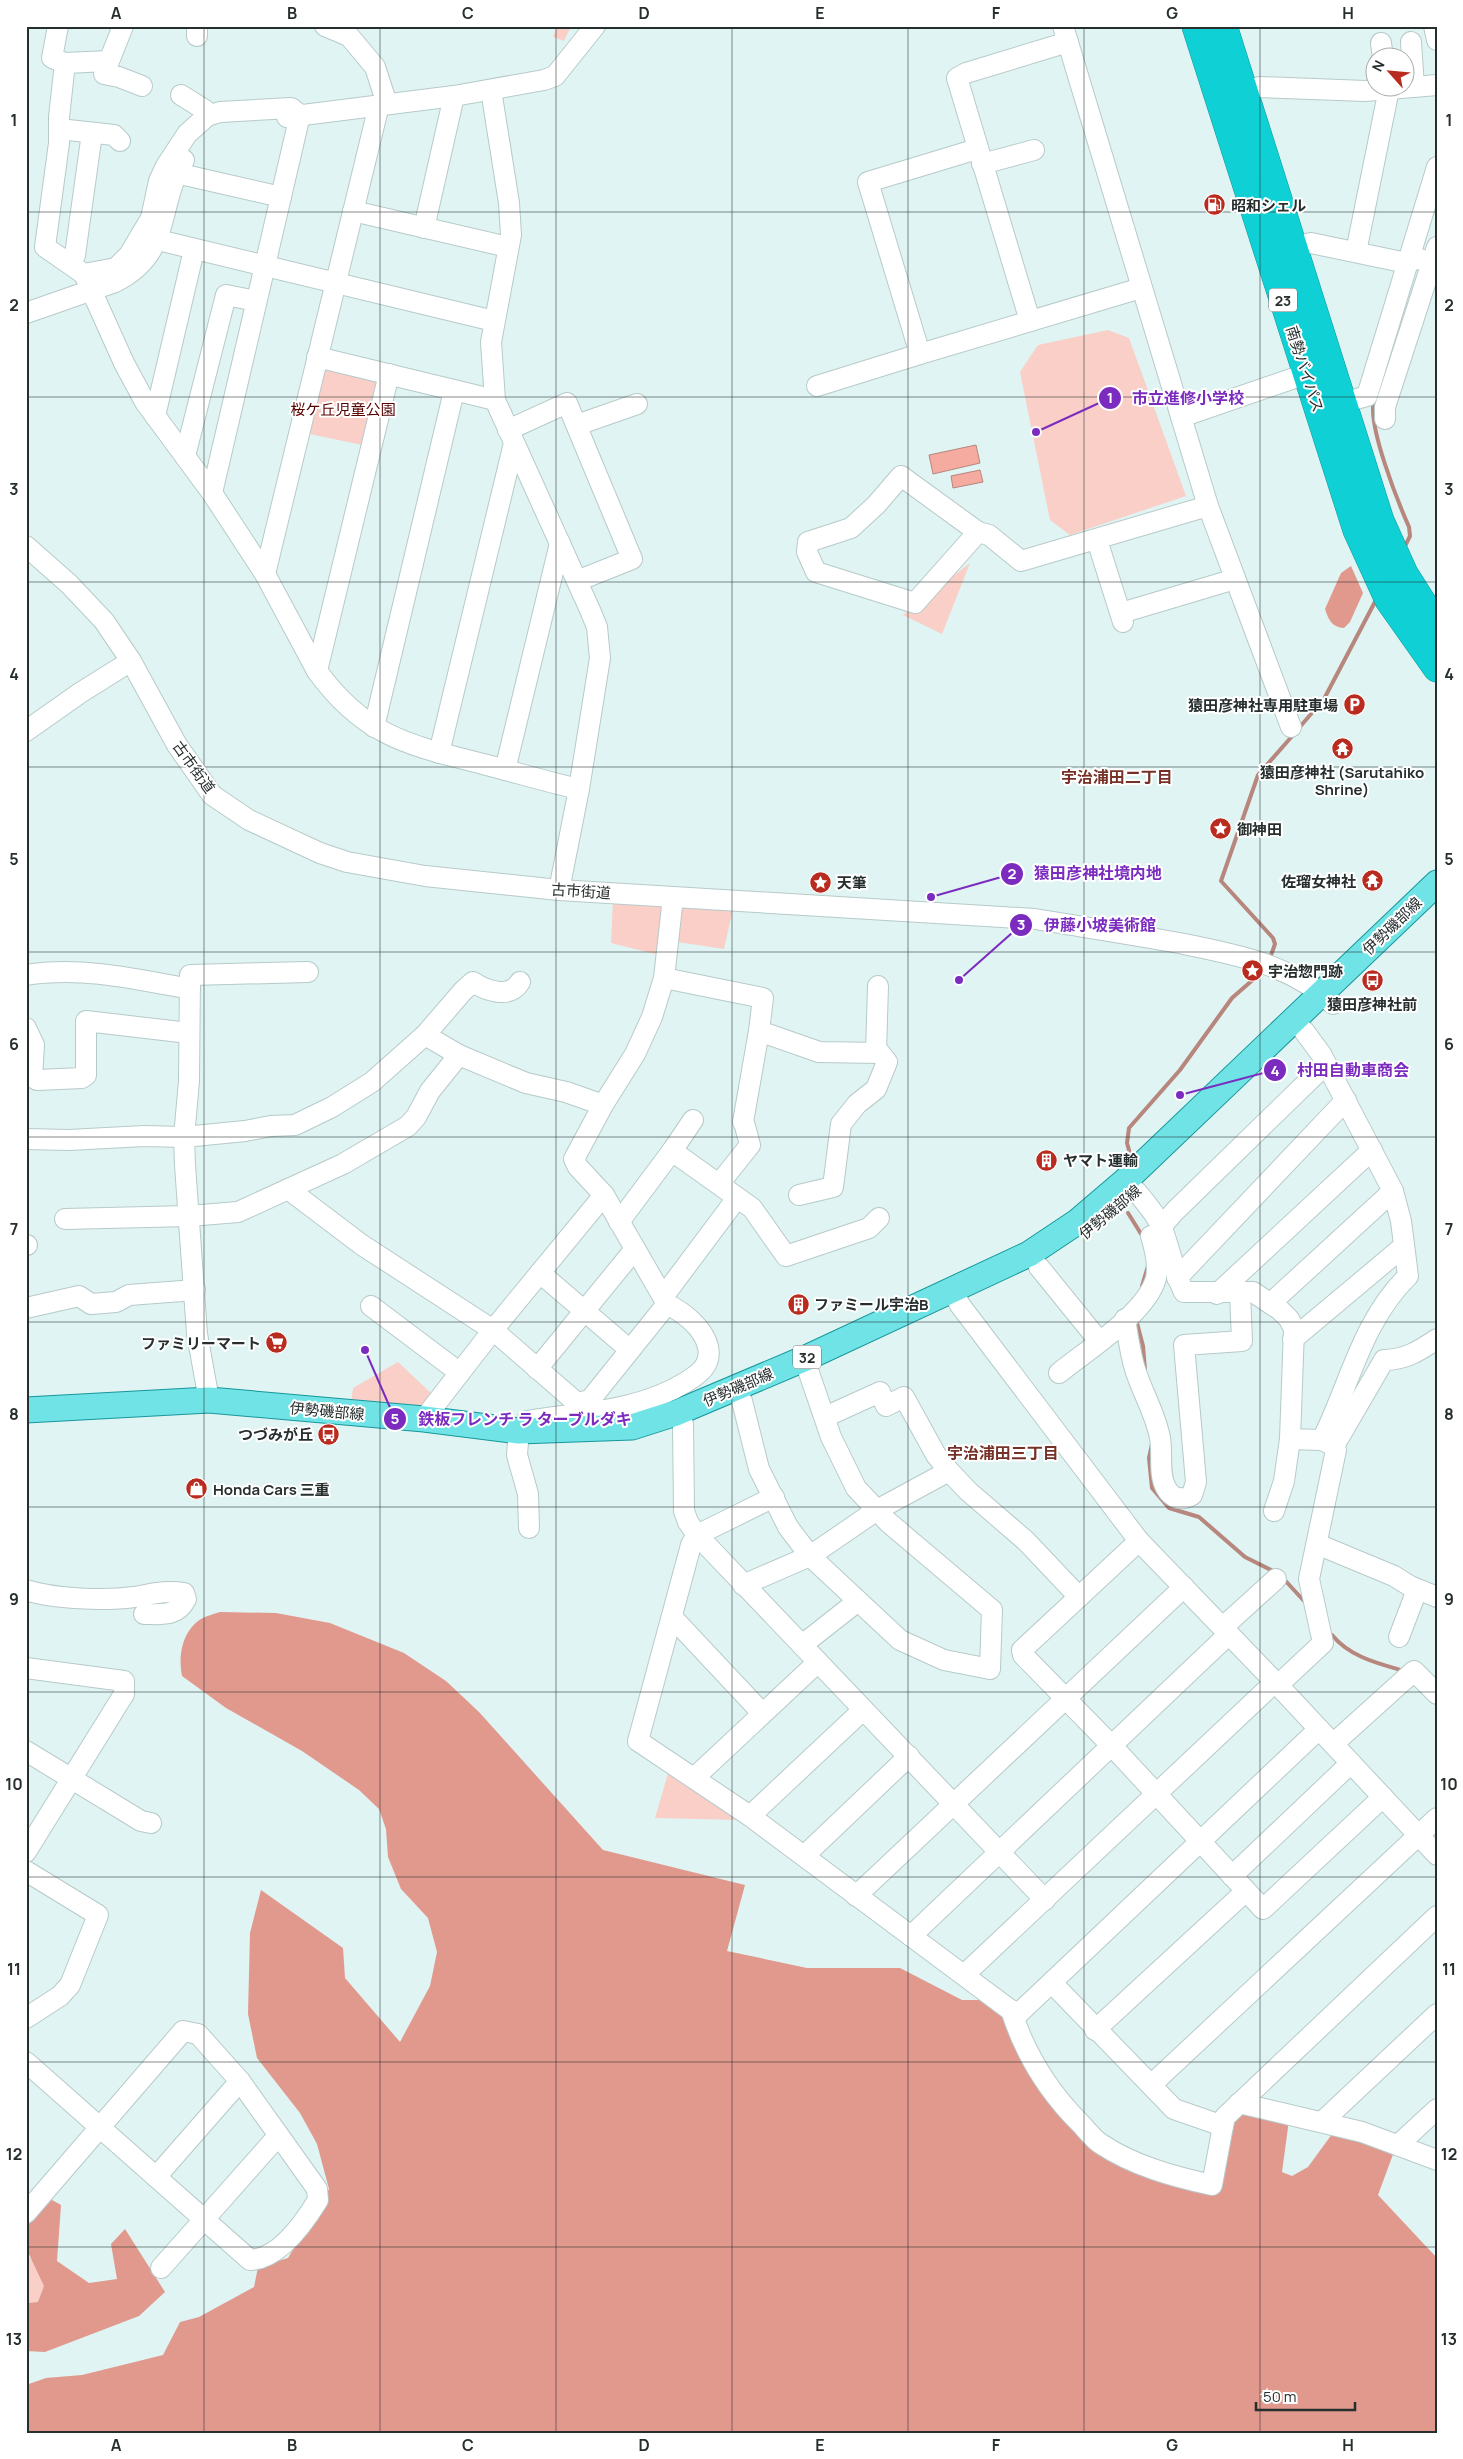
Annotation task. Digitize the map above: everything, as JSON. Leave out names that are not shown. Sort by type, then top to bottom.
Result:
[{"type":"highway","name":"南勢バイパス","points":[[1196,26],[1354,521],[1375,571],[1417,609]]},
{"type":"highway","name":"南勢バイパス","points":[[1223,26],[1390,546],[1404,574],[1437,668]]},
{"type":"main road","name":"伊勢磯部線","points":[[26,1423],[210,1413],[519,1437],[632,1427],[676,1414],[957,1298],[1039,1268],[1092,1229],[1131,1196],[1304,1031],[1327,999],[1437,883]]},
{"type":"main road","name":"伊勢磯部線","points":[[26,1410],[209,1400],[424,1420],[563,1445],[631,1440],[683,1424],[809,1373],[957,1298],[1077,1222],[1437,903]]},
{"type":"street","points":[[58,26],[52,58],[65,63],[108,61]]},
{"type":"street","points":[[124,26],[104,74],[119,76],[142,86]]},
{"type":"street","points":[[265,574],[353,211],[383,104],[375,67],[349,36],[325,26]]},
{"type":"street","points":[[87,282],[128,275],[152,250],[158,240],[176,173],[188,154],[203,136],[218,124],[454,96],[555,76],[595,26]]},
{"type":"street","points":[[1434,26],[1437,40]]},
{"type":"street","points":[[1030,321],[979,157],[957,78],[1066,34],[1208,506],[1291,727]]},
{"type":"street","points":[[1411,42],[1411,48]]},
{"type":"street","points":[[65,63],[59,117],[60,129],[44,242],[45,247],[66,261],[87,282],[124,363],[155,416],[212,493],[265,574],[317,671],[344,702],[374,727],[392,737],[439,753],[579,790]]},
{"type":"street","points":[[1416,87],[1437,85]]},
{"type":"street","points":[[1244,90],[1260,87],[1366,91]]},
{"type":"street","points":[[491,90],[509,203],[511,235],[491,342],[495,400],[596,627],[600,658],[579,790],[558,890]]},
{"type":"street","points":[[182,95],[205,110],[208,115]]},
{"type":"street","points":[[424,228],[454,96]]},
{"type":"street","points":[[1356,252],[1384,98]]},
{"type":"street","points":[[26,313],[116,268],[129,255],[152,218],[159,181],[166,166],[187,134],[208,115],[220,112],[291,108],[300,115]]},
{"type":"street","points":[[212,493],[300,115]]},
{"type":"street","points":[[60,129],[114,135],[120,141]]},
{"type":"street","points":[[66,261],[75,255],[92,133]]},
{"type":"street","points":[[920,354],[868,182],[979,157],[1034,150]]},
{"type":"street","points":[[1385,419],[1385,407],[1426,257],[1437,167]]},
{"type":"street","points":[[176,173],[281,197]]},
{"type":"street","points":[[353,211],[508,247]]},
{"type":"street","points":[[158,240],[494,321]]},
{"type":"street","points":[[1293,248],[1311,242],[1402,262],[1426,257]]},
{"type":"street","points":[[155,416],[194,250]]},
{"type":"street","points":[[1343,403],[1367,396],[1426,257]]},
{"type":"street","points":[[817,386],[1141,288]]},
{"type":"street","points":[[185,456],[226,295],[256,300]]},
{"type":"street","points":[[318,357],[495,400]]},
{"type":"street","points":[[317,671],[388,374]]},
{"type":"street","points":[[1180,417],[1306,374]]},
{"type":"street","points":[[374,727],[454,391]]},
{"type":"street","points":[[439,753],[511,436],[567,403],[632,559],[577,581]]},
{"type":"street","points":[[577,425],[636,404]]},
{"type":"street","points":[[978,532],[915,603],[816,572],[807,552],[808,542],[851,528],[902,476],[978,532],[990,535],[1020,561],[1208,506]]},
{"type":"street","points":[[1097,540],[1122,618],[1235,579]]},
{"type":"street","points":[[505,770],[560,544]]},
{"type":"street","name":"古市街道","points":[[26,546],[44,560],[91,605],[131,661],[177,745],[212,795],[248,820],[320,853],[347,862],[425,876],[558,890],[1036,919],[1101,928],[1261,961],[1327,999]]},
{"type":"street","points":[[26,731],[131,661]]},
{"type":"street","points":[[529,1528],[528,1494],[517,1455],[519,1437],[527,1421],[599,1412],[667,1394],[700,1373],[708,1360],[708,1346],[700,1330],[678,1309],[665,1300],[604,1195],[578,1168],[574,1159],[603,1105],[635,1054],[652,1017],[664,978],[673,897]]},
{"type":"street","points":[[209,1400],[197,1334],[184,1137],[189,1081],[190,975],[308,972]]},
{"type":"street","points":[[26,975],[67,973],[118,976],[190,988]]},
{"type":"street","points":[[664,978],[764,998],[744,1124],[750,1145],[719,1184]]},
{"type":"street","points":[[26,1139],[69,1140],[144,1136],[184,1137],[245,1131],[271,1126],[295,1125],[332,1107],[372,1082],[425,1035],[473,982],[485,990],[508,991],[517,987],[520,982]]},
{"type":"street","points":[[876,1052],[878,986]]},
{"type":"street","points":[[26,1028],[34,1044],[32,1077],[37,1080],[82,1078],[86,1075],[86,1021],[189,1033]]},
{"type":"street","points":[[759,1031],[819,1052],[880,1052],[887,1062],[876,1089],[857,1104],[841,1124],[833,1187],[799,1195]]},
{"type":"street","points":[[1304,1031],[1326,1064],[1393,1191],[1399,1211],[1408,1276],[1390,1293],[1364,1339],[1336,1412],[1328,1443]]},
{"type":"street","points":[[425,1035],[459,1055],[526,1084],[566,1092],[603,1105]]},
{"type":"street","points":[[65,1219],[189,1216],[238,1212],[343,1164],[408,1126],[416,1117],[430,1091],[459,1055]]},
{"type":"street","points":[[1161,1227],[1175,1211],[1326,1064]]},
{"type":"street","points":[[1177,1278],[1346,1100]]},
{"type":"street","points":[[619,1222],[693,1120]]},
{"type":"street","points":[[1217,1294],[1372,1150]]},
{"type":"street","points":[[672,1151],[752,1208],[786,1256],[869,1228],[879,1218]]},
{"type":"street","points":[[288,1189],[362,1245],[493,1330],[577,1403],[590,1400],[630,1350],[737,1198]]},
{"type":"street","points":[[1272,1302],[1393,1191]]},
{"type":"street","points":[[424,1420],[493,1330],[604,1195]]},
{"type":"street","points":[[1131,1196],[1150,1207],[1161,1227],[1177,1278],[1184,1292],[1217,1294],[1254,1292],[1272,1302],[1289,1319],[1294,1329],[1290,1439],[1284,1481],[1274,1511]]},
{"type":"street","points":[[1059,1373],[1140,1307],[1151,1290],[1157,1265],[1152,1237],[1131,1196]]},
{"type":"street","points":[[1293,1339],[1404,1246]]},
{"type":"street","points":[[537,1369],[635,1249]]},
{"type":"street","points":[[1039,1268],[1099,1341]]},
{"type":"street","points":[[540,1273],[630,1350]]},
{"type":"street","points":[[26,1308],[79,1296],[90,1304],[116,1302],[129,1295],[195,1290]]},
{"type":"street","points":[[1125,1319],[1135,1368],[1160,1437],[1162,1477],[1167,1490],[1172,1496],[1178,1499],[1186,1498],[1192,1495],[1196,1482],[1184,1345],[1242,1341],[1240,1292]]},
{"type":"street","points":[[957,1298],[1139,1541],[1277,1684],[1437,1855]]},
{"type":"street","points":[[372,1306],[460,1373]]},
{"type":"street","points":[[1328,1443],[1384,1360],[1394,1360],[1414,1354],[1437,1339]]},
{"type":"street","points":[[742,1401],[759,1469],[788,1527],[810,1556],[900,1640],[944,1660],[990,1669],[992,1610],[877,1510],[856,1488],[831,1437],[809,1373]]},
{"type":"street","points":[[824,1417],[880,1392],[886,1406],[904,1397],[936,1455],[949,1471],[968,1491],[1026,1541],[1079,1597]]},
{"type":"street","points":[[683,1424],[684,1511],[688,1522],[697,1535],[1045,1900]]},
{"type":"street","points":[[964,1975],[1156,1794],[1323,1642],[1309,1580],[1336,1453],[1328,1443],[1290,1439]]},
{"type":"street","points":[[743,1585],[810,1556],[877,1510],[949,1471]]},
{"type":"street","points":[[774,1497],[697,1535],[690,1545],[638,1741],[750,1816],[1017,2015],[1319,1729]]},
{"type":"street","points":[[1139,1541],[1022,1650],[1023,1655],[1112,1746],[1263,1909],[1383,1797]]},
{"type":"street","points":[[1316,1544],[1394,1576],[1417,1590],[1437,1597]]},
{"type":"street","points":[[911,1936],[1112,1746],[1276,1579]]},
{"type":"street","points":[[856,1896],[1184,1587]]},
{"type":"street","points":[[26,1590],[95,1599],[133,1597],[166,1590],[184,1593],[186,1599],[182,1608],[171,1614],[144,1614]]},
{"type":"street","points":[[1400,1637],[1417,1590]]},
{"type":"street","points":[[802,1646],[858,1601]]},
{"type":"street","points":[[672,1616],[762,1713]]},
{"type":"street","points":[[694,1778],[818,1662]]},
{"type":"street","points":[[26,1668],[124,1681],[124,1694],[70,1778],[26,1852]]},
{"type":"street","points":[[1333,1744],[1414,1671],[1437,1694]]},
{"type":"street","points":[[750,1816],[864,1710]]},
{"type":"street","points":[[26,1751],[141,1821],[151,1823]]},
{"type":"street","points":[[804,1856],[909,1756]]},
{"type":"street","points":[[1232,1876],[1351,1763]]},
{"type":"street","points":[[1151,2085],[1437,1818]]},
{"type":"street","points":[[26,1871],[98,1915],[70,1985],[60,1996],[26,2018]]},
{"type":"street","points":[[1095,2030],[1246,1891]]},
{"type":"street","points":[[1011,2010],[1021,2041],[1039,2074],[1064,2108],[1100,2144],[1170,2176],[1212,2185],[1225,2117],[1437,1916]]},
{"type":"street","points":[[1052,1983],[1095,2030],[1174,2109],[1223,2126]]},
{"type":"street","points":[[1323,2121],[1437,2014]]},
{"type":"street","points":[[26,2062],[99,2128],[156,2177],[203,2220],[250,2260],[261,2260],[277,2251],[318,2200],[317,2189],[240,2081],[198,2034],[183,2031],[99,2128],[26,2213]]},
{"type":"street","points":[[156,2177],[240,2081]]},
{"type":"street","points":[[1239,2102],[1362,2132],[1437,2160]]},
{"type":"street","points":[[1398,2145],[1437,2109]]},
{"type":"street","points":[[161,2268],[278,2136]]},
{"type":"green space","points":[[557,26],[571,26],[564,41],[553,37]]},
{"type":"green space","points":[[1108,330],[1129,338],[1186,496],[1070,535],[1050,520],[1020,372],[1038,345]]},
{"type":"green space","name":"桜ケ丘児童公園","points":[[327,367],[378,379],[367,446],[305,433],[320,371]]},
{"type":"green space","points":[[970,563],[942,634],[903,615]]},
{"type":"green space","points":[[613,901],[665,906],[659,955],[611,943]]},
{"type":"green space","points":[[679,906],[733,909],[724,949],[671,941]]},
{"type":"green space","points":[[398,1362],[434,1396],[424,1411],[351,1402],[353,1388]]},
{"type":"green space","points":[[669,1770],[742,1820],[655,1818]]},
{"type":"green space","points":[[26,2255],[72,2294],[26,2306]]},
{"type":"shaded area","points":[[976,445],[980,463],[933,474],[929,455]]},
{"type":"shaded area","points":[[980,470],[983,482],[953,488],[951,476]]},
{"type":"shaded area","points":[[1351,566],[1363,593],[1350,622],[1344,628],[1332,623],[1325,609],[1341,573]]},
{"type":"shaded area","points":[[220,1612],[276,1613],[330,1623],[404,1653],[446,1681],[479,1712],[603,1850],[745,1885],[727,1951],[807,1968],[900,1968],[962,2000],[983,2000],[1006,2018],[1086,2138],[1216,2191],[1229,2120],[1242,2109],[1289,2120],[1282,2172],[1292,2176],[1308,2167],[1335,2130],[1395,2149],[1378,2195],[1437,2258],[1437,2433],[26,2433],[26,2385],[46,2378],[82,2375],[163,2355],[180,2322],[199,2317],[254,2287],[258,2267],[288,2258],[329,2189],[317,2144],[300,2113],[257,2058],[248,2014],[250,1933],[261,1890],[343,1948],[345,1978],[400,2042],[430,1986],[437,1952],[428,1918],[401,1889],[388,1857],[386,1829],[379,1809],[359,1790],[302,1751],[226,1708],[182,1676],[181,1652],[189,1630],[201,1619]]},
{"type":"shaded area","points":[[52,2200],[61,2205],[57,2261],[89,2283],[117,2279],[111,2244],[125,2229],[165,2292],[139,2316],[45,2352],[26,2351],[26,2300],[30,2303],[38,2302],[44,2286],[26,2248],[26,2232],[34,2211]]},
{"type":"waterway","points":[[1374,400],[1373,412],[1379,445],[1409,527],[1410,536],[1404,548]]},
{"type":"waterway","points":[[1298,729],[1324,699],[1377,598]]},
{"type":"waterway","points":[[1270,958],[1275,944],[1273,938],[1221,881],[1258,775],[1294,734]]},
{"type":"waterway","points":[[1132,1161],[1127,1143],[1129,1128],[1180,1070],[1232,998],[1263,971]]},
{"type":"waterway","points":[[1128,1213],[1143,1237]]},
{"type":"waterway","points":[[1142,1286],[1148,1266]]},
{"type":"waterway","points":[[1137,1323],[1143,1346],[1145,1370]]},
{"type":"waterway","points":[[1152,1444],[1149,1458],[1152,1488],[1169,1508],[1199,1517],[1245,1557],[1277,1573]]},
{"type":"waterway","points":[[1282,1577],[1304,1601]]},
{"type":"waterway","points":[[1332,1635],[1346,1648],[1364,1658],[1401,1670]]},
{"type":"place","name":"昭和シェル","points":[[1215,205]]},
{"type":"place","name":"市立進修小学校","points":[[1036,432]]},
{"type":"place","name":"猿田彦神社専用駐車場","points":[[1354,705]]},
{"type":"place","name":"猿田彦神社 (Sarutahiko Shrine)","points":[[1342,749]]},
{"type":"place","name":"御神田","points":[[1221,829]]},
{"type":"place","name":"佐瑠女神社","points":[[1372,881]]},
{"type":"place","name":"天筆","points":[[821,882]]},
{"type":"place","name":"猿田彦神社境内地","points":[[931,897]]},
{"type":"place","name":"宇治惣門跡","points":[[1252,971]]},
{"type":"place","name":"伊藤小坡美術館","points":[[959,980]]},
{"type":"place","name":"猿田彦神社前","points":[[1372,981]]},
{"type":"place","name":"村田自動車商会","points":[[1180,1095]]},
{"type":"place","name":"ヤマト運輸","points":[[1047,1160]]},
{"type":"place","name":"ファミール宇治B","points":[[798,1304]]},
{"type":"place","name":"ファミリーマート","points":[[277,1343]]},
{"type":"place","name":"鉄板フレンチ ラ ターブルダキ","points":[[365,1350]]},
{"type":"place","name":"つづみが丘","points":[[329,1434]]},
{"type":"place","name":"Honda Cars 三重","points":[[197,1489]]},
{"type":"district","name":"宇治浦田二丁目","points":[[1117,777]]},
{"type":"district","name":"宇治浦田三丁目","points":[[1003,1453]]}]
